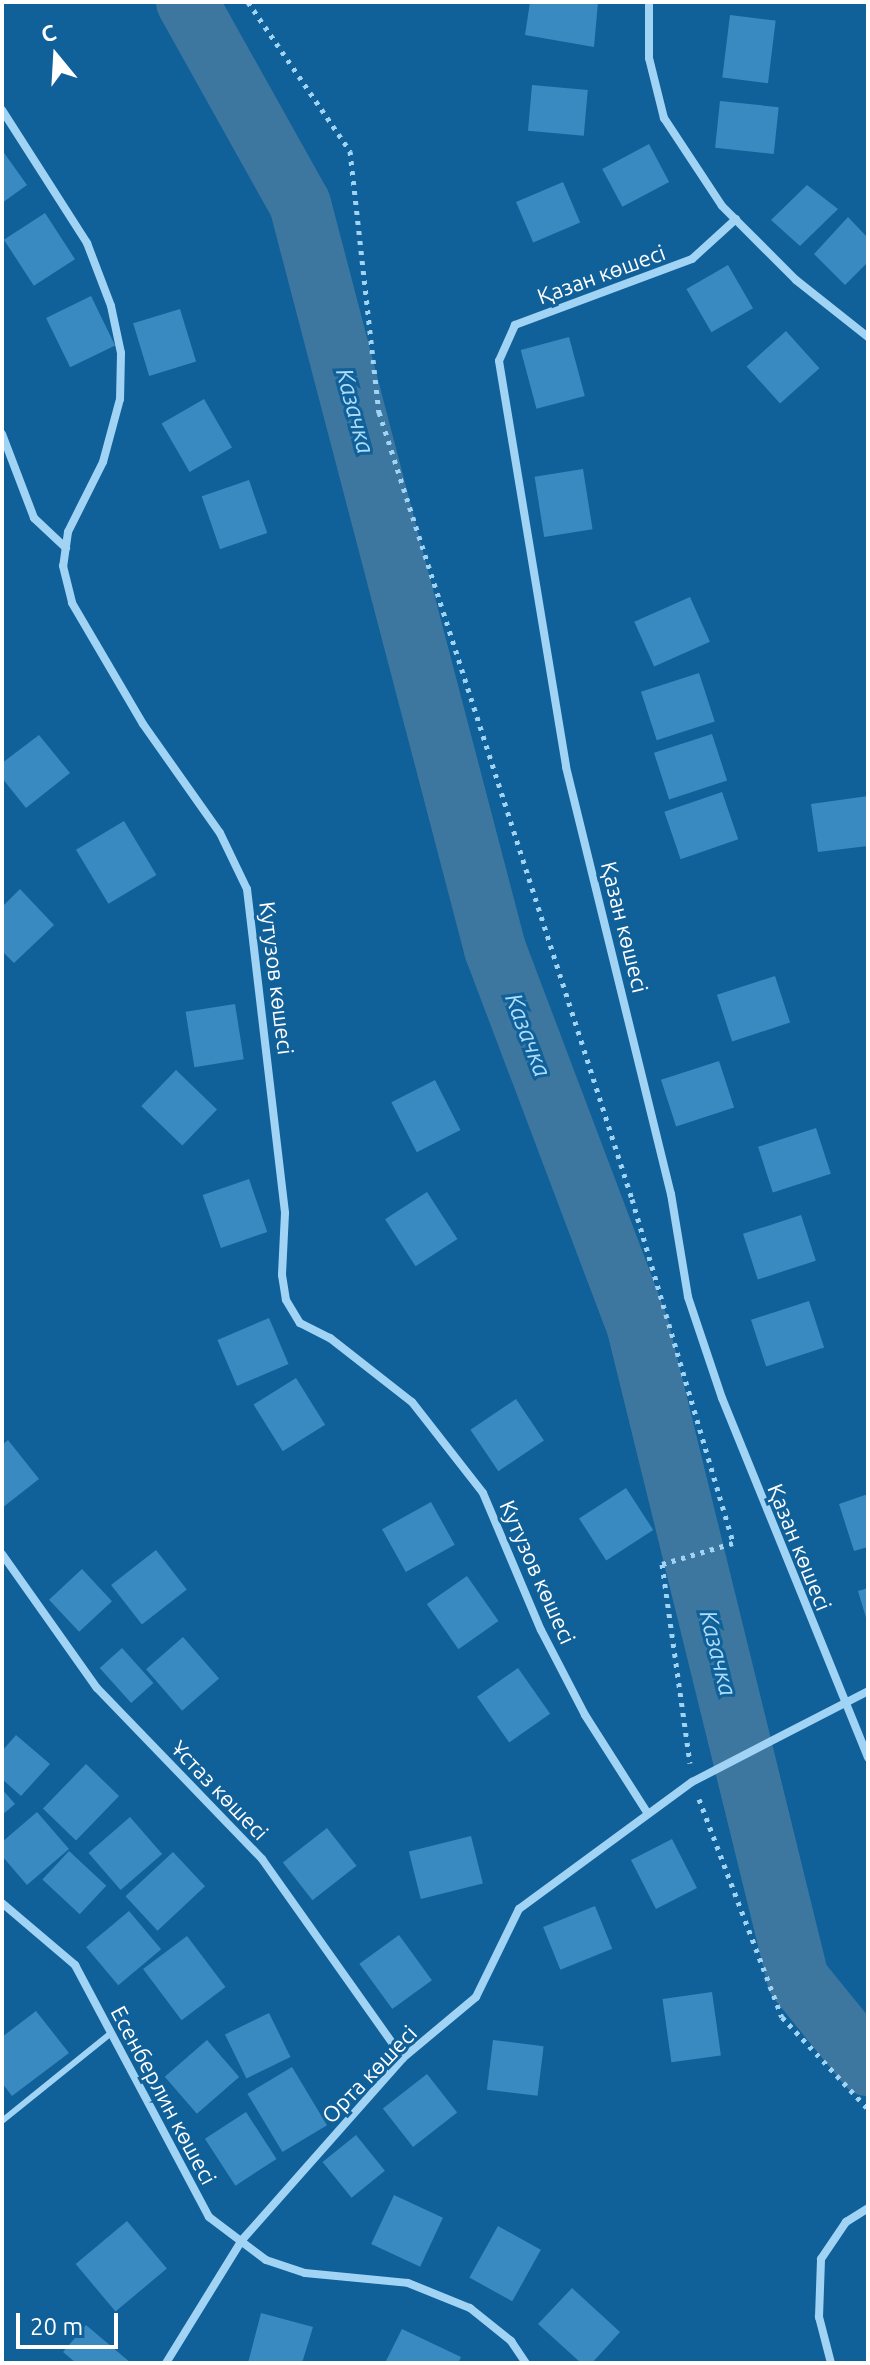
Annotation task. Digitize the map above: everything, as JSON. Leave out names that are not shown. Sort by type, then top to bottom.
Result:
[{"type":"street","points":[[649,2],[649,58],[664,118],[736,219],[796,280],[868,337]]},
{"type":"street","name":"Кутузов көшесі","points":[[2,110],[87,243],[121,353],[120,399],[103,462],[68,532],[63,566],[72,603],[143,724],[220,833],[247,889],[285,1213],[282,1275],[286,1300],[300,1323],[330,1338],[412,1402],[483,1493],[541,1630],[585,1715],[648,1814]]},
{"type":"street","name":"Қазан көшесі","points":[[736,219],[692,259],[515,325],[499,361],[566,767],[671,1194],[688,1297],[722,1398],[842,1701],[868,1758]]},
{"type":"street","points":[[2,434],[34,518],[66,548]]},
{"type":"street","name":"Ұстаз көшесі","points":[[2,1554],[97,1688],[262,1859],[403,2058]]},
{"type":"street","name":"Орта көшесі","points":[[166,2363],[242,2240],[403,2058],[476,1997],[519,1909],[692,1782],[842,1701],[868,1691]]},
{"type":"street","name":"Есенберлин көшесі","points":[[2,1903],[75,1965],[209,2217],[266,2260],[305,2273],[408,2283],[470,2308],[511,2341],[526,2363]]},
{"type":"street","points":[[831,2363],[819,2317],[821,2259],[846,2222],[868,2208]]},
{"type":"lane","points":[[2,2121],[111,2033]]},
{"type":"path","points":[[248,2],[350,151],[379,412],[632,1199],[733,1543],[662,1564],[692,1782],[782,2017],[868,2109]]},
{"type":"building","points":[[530,2],[598,2],[594,47],[525,35]]},
{"type":"building","points":[[730,15],[776,21],[768,83],[722,78]]},
{"type":"building","points":[[532,85],[588,90],[584,136],[528,131]]},
{"type":"building","points":[[720,101],[779,107],[774,154],[715,148]]},
{"type":"building","points":[[649,144],[669,182],[622,207],[602,169]]},
{"type":"building","points":[[2,150],[27,185],[2,203]]},
{"type":"building","points":[[563,182],[580,223],[533,242],[516,202]]},
{"type":"building","points":[[807,185],[838,209],[800,246],[771,220]]},
{"type":"building","points":[[45,213],[75,259],[34,286],[4,240]]},
{"type":"building","points":[[848,217],[868,238],[868,262],[845,285],[814,254]]},
{"type":"building","points":[[728,265],[753,308],[711,332],[686,289]]},
{"type":"building","points":[[91,296],[115,345],[70,367],[46,318]]},
{"type":"building","points":[[180,309],[196,362],[149,376],[133,323]]},
{"type":"building","points":[[786,331],[819,368],[780,404],[747,366]]},
{"type":"building","points":[[569,337],[585,396],[536,409],[521,350]]},
{"type":"building","points":[[204,399],[232,447],[190,472],[162,424]]},
{"type":"building","points":[[583,469],[593,529],[544,537],[535,477]]},
{"type":"building","points":[[249,480],[267,533],[220,549],[202,496]]},
{"type":"building","points":[[690,597],[710,642],[654,667],[634,622]]},
{"type":"building","points":[[699,673],[715,722],[657,740],[641,692]]},
{"type":"building","points":[[712,734],[727,781],[669,799],[654,753]]},
{"type":"building","points":[[39,735],[70,773],[26,808],[2,778],[2,763]]},
{"type":"building","points":[[722,792],[738,839],[681,859],[664,812]]},
{"type":"building","points":[[868,796],[868,846],[818,852],[811,804]]},
{"type":"building","points":[[124,821],[156,875],[108,904],[76,850]]},
{"type":"building","points":[[20,889],[54,925],[14,963],[2,951],[2,907]]},
{"type":"building","points":[[775,976],[790,1023],[732,1041],[717,995]]},
{"type":"building","points":[[235,1004],[244,1059],[194,1067],[186,1012]]},
{"type":"building","points":[[719,1061],[734,1108],[676,1126],[661,1080]]},
{"type":"building","points":[[176,1070],[217,1110],[182,1146],[141,1106]]},
{"type":"building","points":[[435,1080],[460,1130],[417,1152],[391,1102]]},
{"type":"building","points":[[816,1128],[831,1174],[773,1193],[758,1147]]},
{"type":"building","points":[[249,1179],[267,1232],[221,1248],[203,1195]]},
{"type":"building","points":[[427,1192],[457,1239],[416,1266],[385,1219]]},
{"type":"building","points":[[801,1215],[816,1261],[758,1280],[743,1234]]},
{"type":"building","points":[[809,1301],[824,1348],[766,1366],[751,1320]]},
{"type":"building","points":[[269,1318],[289,1364],[237,1386],[217,1340]]},
{"type":"building","points":[[296,1378],[325,1425],[283,1451],[254,1404]]},
{"type":"building","points":[[516,1399],[544,1440],[498,1471],[470,1430]]},
{"type":"building","points":[[8,1440],[39,1479],[2,1508],[2,1445]]},
{"type":"building","points":[[626,1488],[653,1530],[606,1560],[579,1518]]},
{"type":"building","points":[[868,1494],[868,1547],[854,1551],[839,1504]]},
{"type":"building","points":[[431,1502],[455,1545],[406,1572],[382,1529]]},
{"type":"building","points":[[156,1550],[187,1589],[142,1624],[111,1585]]},
{"type":"building","points":[[82,1569],[112,1601],[79,1632],[49,1600]]},
{"type":"building","points":[[467,1576],[499,1621],[458,1649],[427,1604]]},
{"type":"building","points":[[868,1588],[868,1621],[867,1621],[858,1591]]},
{"type":"building","points":[[183,1637],[219,1679],[182,1711],[146,1669]]},
{"type":"building","points":[[122,1648],[153,1683],[131,1703],[100,1668]]},
{"type":"building","points":[[518,1668],[550,1714],[509,1743],[477,1697]]},
{"type":"building","points":[[16,1735],[50,1764],[21,1796],[2,1779],[2,1751]]},
{"type":"building","points":[[86,1764],[119,1796],[76,1841],[43,1809]]},
{"type":"building","points":[[2,1789],[15,1804],[2,1815]]},
{"type":"building","points":[[37,1812],[69,1849],[27,1885],[2,1856],[2,1842]]},
{"type":"building","points":[[130,1817],[162,1854],[121,1890],[88,1853]]},
{"type":"building","points":[[327,1828],[357,1866],[312,1900],[283,1862]]},
{"type":"building","points":[[471,1836],[483,1884],[421,1899],[409,1851]]},
{"type":"building","points":[[672,1839],[697,1888],[656,1909],[631,1860]]},
{"type":"building","points":[[69,1851],[106,1886],[80,1914],[42,1880]]},
{"type":"building","points":[[173,1852],[205,1886],[158,1931],[125,1896]]},
{"type":"building","points":[[595,1906],[612,1949],[560,1970],[543,1927]]},
{"type":"building","points":[[129,1911],[161,1949],[118,1985],[86,1947]]},
{"type":"building","points":[[399,1935],[432,1980],[392,2009],[359,1964]]},
{"type":"building","points":[[187,1936],[226,1987],[182,2020],[143,1969]]},
{"type":"building","points":[[712,1992],[721,2055],[671,2062],[662,1999]]},
{"type":"building","points":[[36,2011],[69,2053],[12,2096],[2,2083],[2,2037]]},
{"type":"building","points":[[269,2013],[290,2057],[246,2079],[225,2034]]},
{"type":"building","points":[[207,2040],[239,2077],[197,2114],[165,2077]]},
{"type":"building","points":[[493,2040],[544,2046],[538,2096],[487,2090]]},
{"type":"building","points":[[292,2067],[327,2125],[282,2152],[247,2094]]},
{"type":"building","points":[[427,2074],[457,2113],[413,2147],[383,2108]]},
{"type":"building","points":[[246,2112],[276,2159],[235,2186],[205,2139]]},
{"type":"building","points":[[356,2135],[385,2171],[352,2198],[323,2162]]},
{"type":"building","points":[[394,2195],[443,2218],[420,2267],[371,2244]]},
{"type":"building","points":[[127,2221],[167,2268],[116,2312],[76,2264]]},
{"type":"building","points":[[498,2226],[541,2250],[512,2301],[469,2278]]},
{"type":"building","points":[[572,2288],[620,2332],[592,2363],[581,2363],[538,2324]]},
{"type":"building","points":[[261,2313],[313,2327],[302,2363],[248,2363]]},
{"type":"building","points":[[86,2325],[131,2363],[76,2363],[63,2352]]},
{"type":"building","points":[[402,2329],[461,2357],[458,2363],[385,2363]]},
{"type":"waterway","name":"Казачка","points":[[187,2],[300,204],[495,949],[638,1328],[798,1979],[868,2065]]}]
